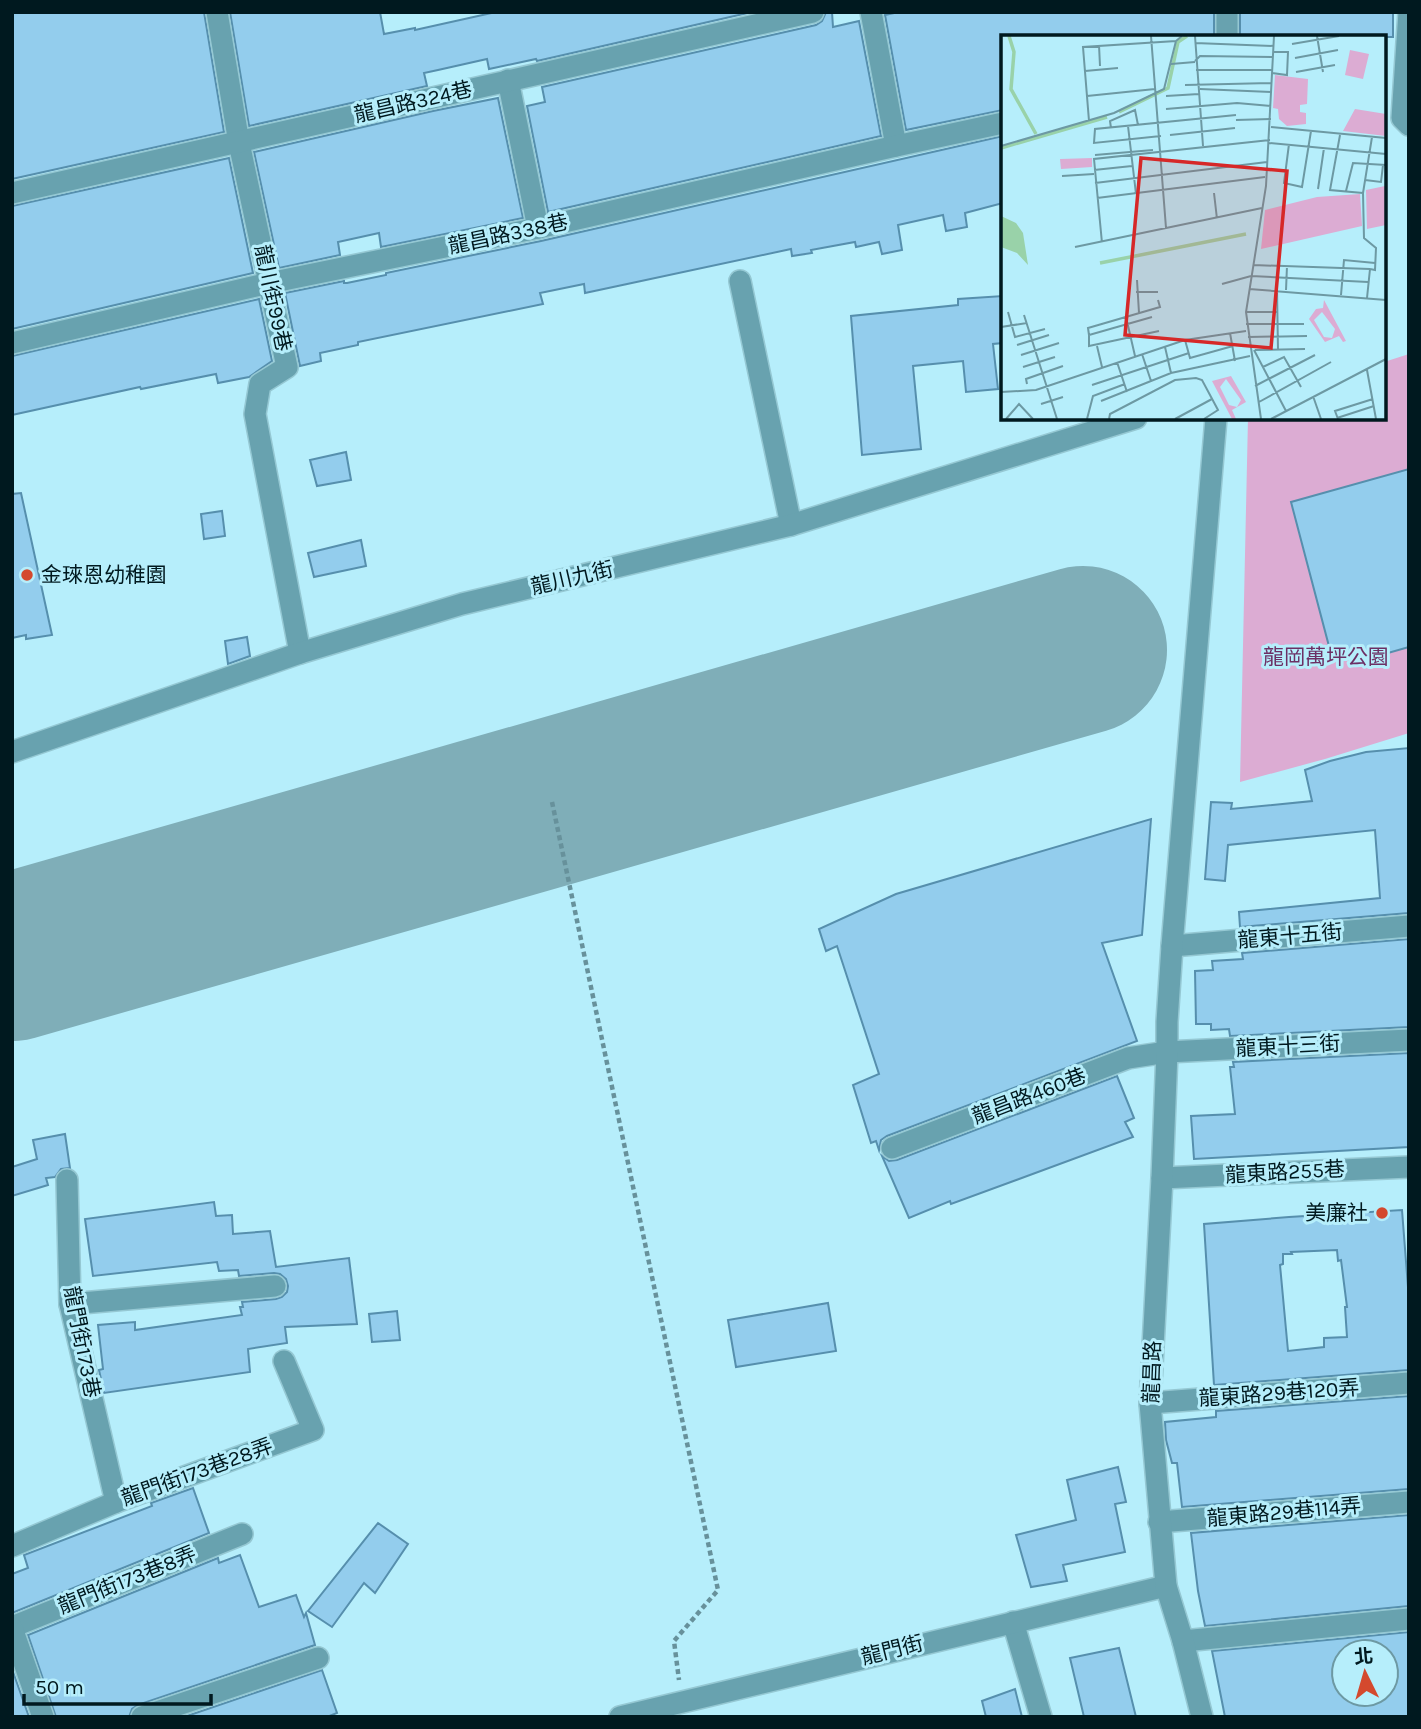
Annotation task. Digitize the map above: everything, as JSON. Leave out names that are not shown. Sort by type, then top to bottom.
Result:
[{"type":"street","name":"龍川街99巷","points":[[217,12],[239,143],[287,367],[260,384],[255,414],[300,653]]},
{"type":"street","name":"龍昌路324巷","points":[[12,193],[813,12]]},
{"type":"street","points":[[871,12],[896,146]]},
{"type":"street","points":[[1227,12],[1227,35]]},
{"type":"street","points":[[1409,12],[1402,118],[1409,125]]},
{"type":"street","points":[[508,80],[538,228]]},
{"type":"street","name":"龍昌路338巷","points":[[12,343],[270,283],[538,228],[1001,123]]},
{"type":"street","points":[[740,281],[791,525]]},
{"type":"street","name":"龍川九街","points":[[12,752],[300,653],[462,604],[791,525],[1130,420]]},
{"type":"street","name":"龍昌路","points":[[1202,1717],[1166,1586],[1150,1404],[1172,946],[1216,420]]},
{"type":"street","name":"龍東十五街","points":[[1172,946],[1409,926]]},
{"type":"street","name":"龍東十三街","points":[[1167,1052],[1409,1040]]},
{"type":"street","name":"龍昌路460巷","points":[[892,1148],[1128,1058],[1167,1052]]},
{"type":"street","name":"龍東路255巷","points":[[1162,1178],[1409,1167]]},
{"type":"street","name":"龍門街173巷","points":[[67,1180],[70,1304],[116,1502]]},
{"type":"street","points":[[70,1304],[275,1286]]},
{"type":"street","name":"龍門街173巷28弄","points":[[12,1546],[116,1502],[313,1430],[284,1361]]},
{"type":"street","name":"龍東路29巷120弄","points":[[1150,1404],[1409,1383]]},
{"type":"street","name":"龍東路29巷114弄","points":[[1159,1522],[1409,1502]]},
{"type":"street","name":"龍門街173巷8弄","points":[[12,1628],[242,1534]]},
{"type":"street","name":"龍門街","points":[[620,1717],[1166,1586]]},
{"type":"street","points":[[1183,1641],[1409,1619]]},
{"type":"street","points":[[1013,1622],[1041,1717]]},
{"type":"street","points":[[12,1628],[43,1717]]},
{"type":"street","points":[[142,1717],[318,1658]]},
{"type":"path","points":[[552,802],[718,1590],[674,1642],[682,1702]]},
{"type":"green space","name":"龍岡萬坪公園","points":[[1409,354],[1409,733],[1240,782],[1248,420],[1386,420],[1386,361]]},
{"type":"building","points":[[12,12],[204,12],[224,132],[12,179]]},
{"type":"building","points":[[230,12],[380,12],[384,34],[496,12],[752,12],[537,61],[536,59],[489,69],[487,59],[424,73],[427,86],[249,126]]},
{"type":"building","points":[[826,12],[832,12],[833,27],[859,21],[881,136],[548,212],[527,106],[545,102],[542,87],[816,25],[822,21]]},
{"type":"building","points":[[899,12],[1214,12],[1214,35],[1001,35],[1001,110],[906,130],[885,15]]},
{"type":"building","points":[[1240,12],[1393,12],[1393,37],[1240,35]]},
{"type":"building","points":[[498,98],[523,218],[381,247],[379,233],[338,242],[340,255],[279,268],[254,152]]},
{"type":"building","points":[[1001,136],[1001,204],[965,213],[967,227],[946,231],[943,215],[898,225],[902,250],[882,254],[879,242],[856,247],[855,242],[792,256],[791,249],[585,293],[584,284],[540,293],[543,304],[358,342],[358,345],[320,353],[321,361],[300,366],[285,293],[344,281],[347,283]]},
{"type":"building","points":[[229,158],[253,273],[12,329],[12,206]]},
{"type":"building","points":[[1001,296],[1001,343],[993,344],[998,389],[966,392],[963,361],[913,366],[921,449],[862,455],[851,316],[958,305],[958,299]]},
{"type":"building","points":[[259,299],[272,361],[249,377],[218,383],[216,374],[141,389],[140,387],[12,415],[12,356]]},
{"type":"building","points":[[346,452],[351,480],[317,486],[310,460]]},
{"type":"building","points":[[1409,469],[1409,647],[1374,657],[1330,650],[1291,502]]},
{"type":"building","points":[[21,493],[52,635],[26,639],[26,635],[12,638],[12,494]]},
{"type":"building","points":[[222,511],[225,536],[204,539],[201,514]]},
{"type":"building","points":[[361,540],[366,566],[314,577],[308,553]]},
{"type":"building","points":[[247,637],[250,656],[228,664],[225,641]]},
{"type":"building","points":[[1409,748],[1409,913],[1240,927],[1239,912],[1380,898],[1375,830],[1228,845],[1225,881],[1205,879],[1211,802],[1232,803],[1231,809],[1312,801],[1305,770],[1366,752]]},
{"type":"building","points":[[1151,819],[1142,935],[1102,943],[1137,1041],[887,1136],[881,1140],[879,1150],[876,1141],[871,1143],[853,1085],[879,1074],[837,946],[826,951],[819,929],[896,894]]},
{"type":"building","points":[[1409,939],[1409,1027],[1230,1036],[1229,1029],[1211,1030],[1211,1024],[1196,1024],[1195,971],[1213,970],[1212,961],[1243,959],[1242,953]]},
{"type":"building","points":[[1409,1053],[1409,1147],[1194,1159],[1191,1116],[1235,1114],[1230,1067],[1234,1067],[1233,1062]]},
{"type":"building","points":[[1117,1076],[1134,1118],[1125,1122],[1133,1137],[909,1218],[882,1156],[889,1161],[897,1160]]},
{"type":"building","points":[[65,1134],[70,1168],[61,1169],[55,1177],[46,1178],[48,1185],[12,1196],[12,1167],[37,1159],[33,1140]]},
{"type":"building","points":[[214,1202],[216,1216],[232,1215],[233,1234],[270,1231],[276,1267],[349,1258],[357,1324],[285,1327],[287,1343],[248,1349],[250,1372],[104,1393],[99,1370],[103,1369],[98,1325],[135,1322],[135,1330],[242,1315],[242,1302],[276,1299],[287,1292],[286,1279],[280,1274],[239,1276],[238,1270],[219,1271],[217,1262],[93,1276],[85,1219]]},
{"type":"building","points":[[1402,1210],[1409,1300],[1409,1370],[1214,1385],[1204,1224]],"holes":[[[1337,1250],[1338,1261],[1341,1260],[1347,1307],[1347,1337],[1324,1338],[1324,1347],[1288,1351],[1280,1265],[1283,1264],[1283,1254]]]},
{"type":"building","points":[[828,1303],[836,1351],[736,1367],[728,1320]]},
{"type":"building","points":[[397,1311],[400,1340],[372,1342],[369,1314]]},
{"type":"building","points":[[1409,1396],[1409,1489],[1182,1507],[1177,1463],[1172,1463],[1165,1422],[1216,1417],[1216,1411]]},
{"type":"building","points":[[1118,1467],[1126,1502],[1115,1504],[1125,1552],[1063,1565],[1067,1581],[1031,1587],[1016,1535],[1076,1520],[1067,1480]]},
{"type":"building","points":[[193,1488],[209,1533],[12,1613],[12,1574],[28,1568],[24,1555]]},
{"type":"building","points":[[1409,1515],[1409,1606],[1205,1626],[1191,1533]]},
{"type":"building","points":[[378,1523],[408,1544],[375,1593],[364,1583],[332,1627],[308,1611]]},
{"type":"building","points":[[240,1555],[259,1607],[296,1595],[304,1617],[306,1613],[315,1645],[138,1705],[132,1709],[129,1717],[56,1717],[28,1635],[218,1558],[219,1563]]},
{"type":"building","points":[[1409,1632],[1409,1717],[1225,1717],[1212,1651],[1330,1640],[1330,1708],[1400,1708],[1400,1638],[1347,1638]]},
{"type":"building","points":[[1119,1648],[1136,1717],[1084,1717],[1070,1658]]},
{"type":"building","points":[[12,1669],[29,1717],[12,1717]]},
{"type":"building","points":[[322,1670],[337,1713],[327,1717],[184,1717]]},
{"type":"building","points":[[1015,1689],[1022,1717],[986,1717],[982,1701]]},
{"type":"runway","points":[[12,957],[1083,650]]},
{"type":"place","name":"金琜恩幼稚園","points":[[27,575]]},
{"type":"place","name":"美廉社","points":[[1382,1213]]}]
